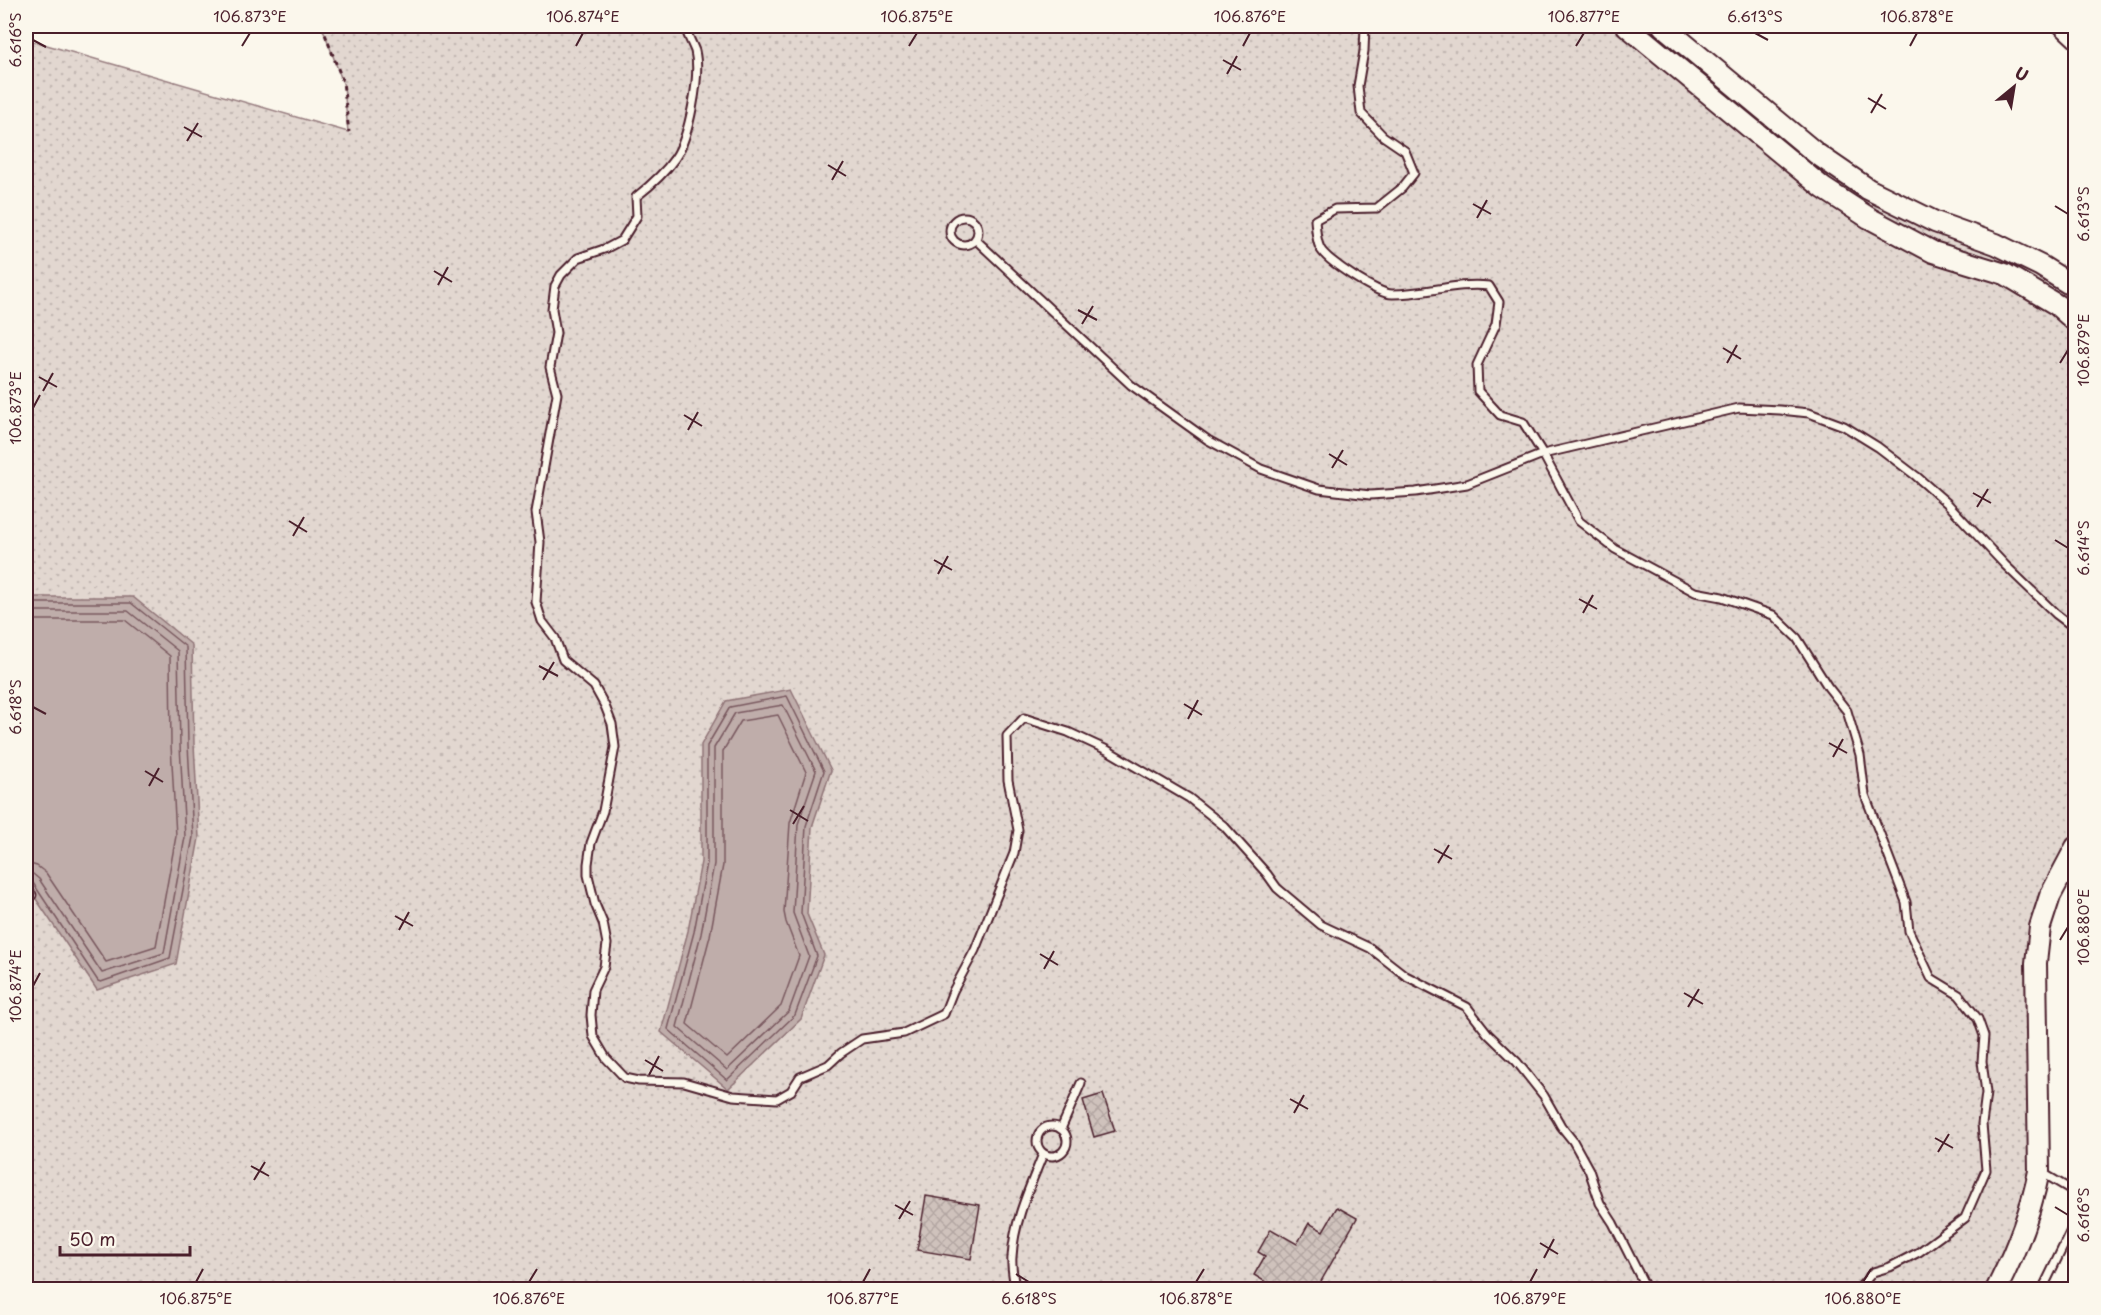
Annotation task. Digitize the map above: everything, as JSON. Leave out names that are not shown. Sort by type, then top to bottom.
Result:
[{"type":"main road","points":[[1627,26],[1823,188],[1869,218],[1933,252],[2005,274],[2057,304],[2076,322]]},
{"type":"main road","points":[[1663,26],[1817,154],[1868,189],[1935,222],[1996,244],[2041,266],[2076,288]]},
{"type":"main road","points":[[1996,1290],[2021,1237],[2033,1200],[2039,1171],[2036,963],[2040,927],[2050,896],[2076,847]]},
{"type":"street","points":[[2060,26],[2076,41]]},
{"type":"lane","points":[[685,26],[695,53],[696,88],[693,107],[676,157],[656,181],[636,197],[637,216],[622,240],[578,258],[561,275],[555,286],[552,309],[556,333],[550,367],[557,394],[536,512],[540,542],[536,602],[542,621],[555,638],[563,660],[594,686],[612,724],[615,747],[603,811],[591,843],[588,864],[588,875],[607,944],[604,967],[592,990],[591,1015],[593,1036],[606,1058],[626,1078],[639,1081],[684,1082],[733,1096],[777,1099],[791,1091],[800,1077],[828,1065],[862,1039],[904,1033],[944,1014],[953,991],[975,950],[1014,854],[1018,830],[1008,780],[1008,736],[1024,718],[1068,732],[1107,750],[1189,798],[1224,826],[1277,888],[1322,925],[1370,948],[1406,976],[1467,1007],[1488,1034],[1517,1062],[1544,1096],[1561,1126],[1573,1141],[1589,1170],[1600,1203],[1613,1223],[1647,1290]]},
{"type":"lane","points":[[1365,26],[1364,51],[1358,86],[1361,113],[1383,136],[1405,151],[1414,173],[1402,188],[1377,208],[1335,209],[1315,220],[1320,248],[1335,264],[1356,278],[1389,294],[1438,290],[1468,283],[1489,285],[1499,302],[1496,324],[1477,365],[1478,391],[1500,415],[1523,422],[1579,521],[1615,549],[1695,592],[1722,597],[1773,615],[1797,638],[1846,711],[1860,755],[1865,795],[1906,902],[1910,931],[1931,978],[1959,995],[1977,1019],[1984,1036],[1982,1061],[1986,1093],[1982,1124],[1986,1170],[1965,1218],[1919,1252],[1890,1267],[1873,1272],[1862,1286],[1863,1290]]},
{"type":"lane","points":[[958,218],[970,218],[978,228],[979,234],[976,240],[964,246],[953,240],[950,228],[953,222],[958,218]]},
{"type":"lane","points":[[976,240],[1131,385],[1208,440],[1261,469],[1319,489],[1370,495],[1416,492],[1467,484],[1543,454],[1739,408],[1809,413],[1844,426],[1870,441],[1916,476],[1947,503],[2005,565],[2056,614],[2076,629]]},
{"type":"lane","points":[[1061,1129],[1082,1083]]},
{"type":"lane","points":[[1052,1126],[1061,1129],[1066,1137],[1066,1146],[1061,1153],[1052,1156],[1043,1154],[1037,1146],[1037,1136],[1043,1129],[1052,1126]]},
{"type":"lane","points":[[1015,1290],[1011,1258],[1015,1233],[1020,1213],[1043,1154]]},
{"type":"lane","points":[[2039,1171],[2073,1191],[2076,1197]]},
{"type":"lane","points":[[2042,1290],[2076,1220]]},
{"type":"path","points":[[322,26],[343,82],[349,132]]},
{"type":"shaded area","points":[[322,26],[1663,26],[1817,154],[2075,288],[2075,847],[2040,927],[2039,1171],[1996,1289],[26,1289],[26,39],[348,132],[344,86]]},
{"type":"water","points":[[26,597],[133,597],[192,645],[199,838],[176,964],[97,990],[26,884]]},
{"type":"water","points":[[791,689],[831,770],[812,827],[807,914],[824,955],[801,1019],[728,1089],[661,1032],[688,931],[701,862],[701,745],[726,701]]},
{"type":"building","points":[[1103,1094],[1115,1131],[1094,1137],[1083,1100]]},
{"type":"building","points":[[926,1196],[980,1205],[971,1259],[917,1250]]},
{"type":"building","points":[[1337,1207],[1357,1218],[1316,1290],[1279,1290],[1254,1275],[1265,1256],[1258,1252],[1271,1229],[1297,1244],[1309,1223],[1323,1231]]}]
